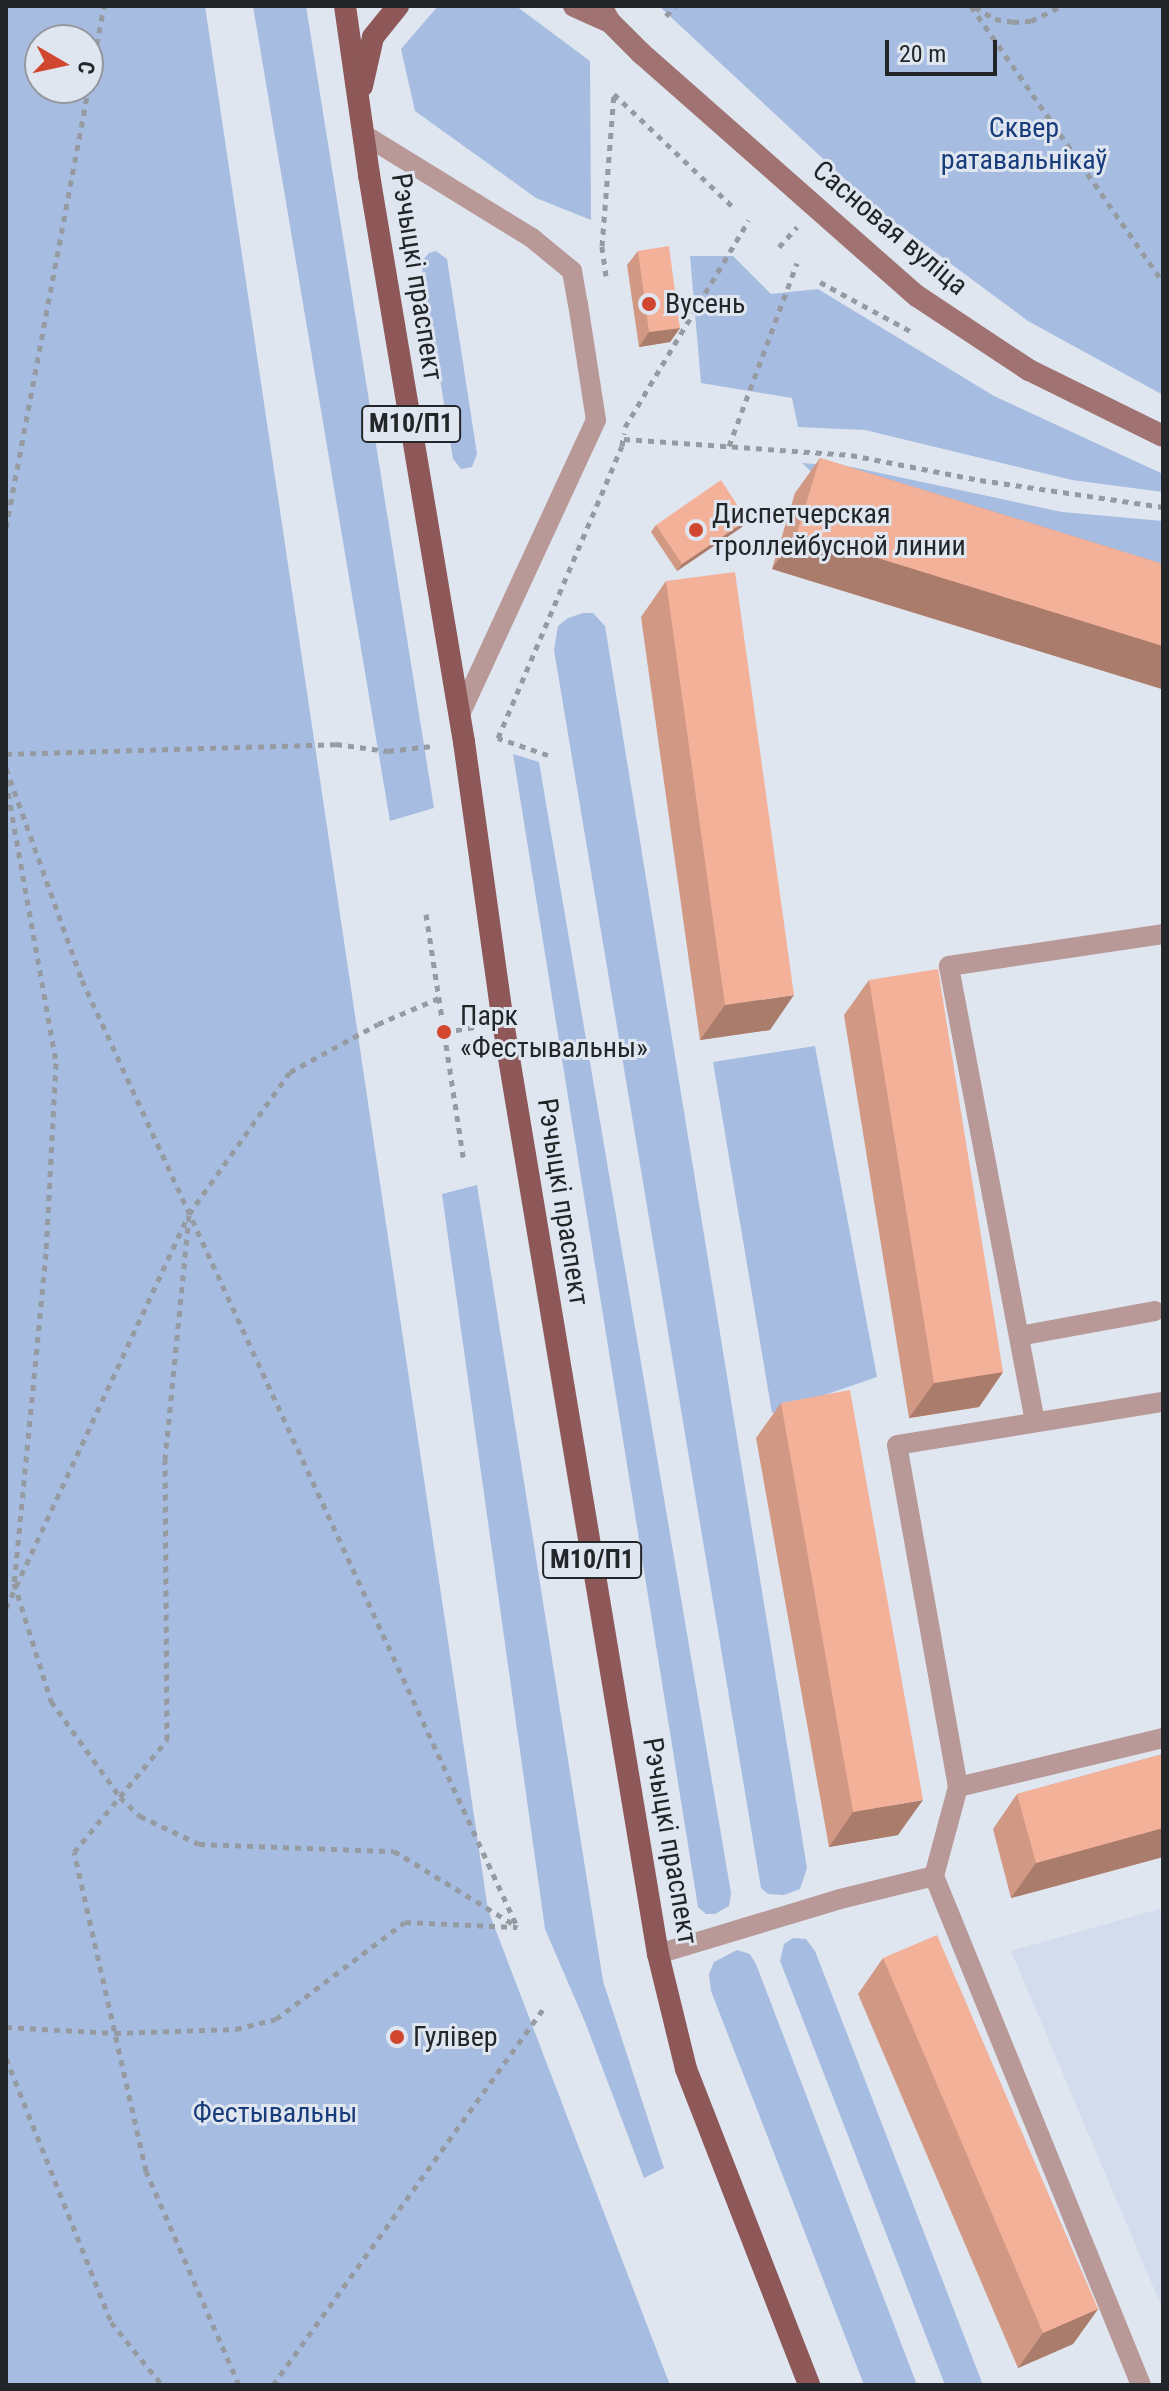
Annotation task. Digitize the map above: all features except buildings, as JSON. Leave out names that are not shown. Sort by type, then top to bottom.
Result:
[{"type":"main road","name":"Рэчыцкі праспект","points":[[345,6],[363,134],[460,714],[503,1022],[658,1954],[686,2069],[809,2385]]},
{"type":"main road","points":[[359,103],[373,37],[398,6]]},
{"type":"main road","name":"Сасновая вуліца","points":[[574,6],[605,14],[917,296],[1029,370],[1163,436]]},
{"type":"lane","points":[[363,134],[532,238],[572,271],[576,293],[596,420],[460,714]]},
{"type":"lane","points":[[1035,1422],[949,966],[1163,934]]},
{"type":"lane","points":[[1019,1336],[1155,1311]]},
{"type":"lane","points":[[1141,2385],[934,1876],[958,1787],[897,1445],[1163,1402]]},
{"type":"lane","points":[[958,1787],[1163,1738]]},
{"type":"lane","points":[[658,1954],[840,1899],[934,1876]]},
{"type":"path","points":[[6,528],[104,6]]},
{"type":"path","points":[[666,16],[675,6]]},
{"type":"path","points":[[972,6],[995,19],[1013,22],[1031,21],[1062,6]]},
{"type":"path","points":[[972,6],[1163,282]]},
{"type":"path","points":[[602,246],[614,94],[732,206]]},
{"type":"path","points":[[548,755],[498,738],[624,439],[624,428],[749,220]]},
{"type":"path","points":[[729,446],[797,263]]},
{"type":"path","points":[[624,439],[851,455],[980,480],[1163,507]]},
{"type":"path","points":[[6,754],[336,744],[388,751],[432,746]]},
{"type":"path","points":[[6,768],[82,980],[518,1927]]},
{"type":"path","points":[[6,781],[56,1063],[46,1253],[14,1583],[51,1701],[120,1797],[140,1816],[199,1844],[394,1851],[518,1927]]},
{"type":"path","points":[[426,914],[463,1157]]},
{"type":"path","points":[[6,1608],[14,1583],[189,1214],[290,1072],[378,1024],[439,998]]},
{"type":"path","points":[[189,1214],[165,1460],[167,1740],[74,1852],[146,2171],[239,2385]]},
{"type":"path","points":[[6,2027],[115,2033],[236,2029],[276,2019],[405,1922],[518,1927]]},
{"type":"path","points":[[273,2385],[543,2009]]},
{"type":"path","points":[[6,2058],[111,2322],[162,2385]]},
{"type":"shaded area","points":[[1163,1908],[1163,2310],[1011,1951]]},
{"type":"green space","name":"Фестывальны","points":[[6,6],[205,6],[488,1910],[670,2385],[6,2385]]},
{"type":"green space","points":[[253,6],[306,6],[434,808],[390,821]]},
{"type":"green space","points":[[438,6],[516,6],[590,61],[591,220],[536,198],[415,111],[401,49]]},
{"type":"green space","name":"Сквер ратавальнікаў","points":[[659,6],[1163,6],[1163,395],[1028,321],[877,209]]},
{"type":"green space","points":[[436,251],[447,259],[477,454],[472,467],[461,469],[453,459],[421,262],[429,253]]},
{"type":"green space","points":[[690,256],[733,256],[771,294],[818,289],[994,396],[1163,474],[1163,492],[1072,480],[865,430],[798,427],[792,398],[701,383]]},
{"type":"green space","points":[[802,463],[852,467],[1062,512],[1163,521],[1163,584],[819,479]]},
{"type":"green space","points":[[593,613],[605,626],[807,1868],[800,1889],[784,1895],[768,1894],[761,1888],[554,650],[558,626],[568,618]]},
{"type":"green space","points":[[513,754],[539,762],[731,1893],[729,1906],[715,1914],[706,1914],[698,1907]]},
{"type":"green space","points":[[815,1046],[877,1377],[772,1413],[713,1062]]},
{"type":"green space","points":[[477,1185],[603,1981],[664,2168],[644,2178],[585,2022],[545,1929],[442,1194]]},
{"type":"green space","points":[[793,1938],[806,1939],[815,1951],[983,2385],[945,2385],[780,1961],[784,1944]]},
{"type":"green space","points":[[737,1950],[750,1954],[756,1964],[917,2385],[864,2385],[711,1991],[709,1974],[714,1962]]},
{"type":"place","name":"Вусень","points":[[649,304]]},
{"type":"place","name":"Диспетчерская троллейбусной линии","points":[[696,530]]},
{"type":"place","name":"Парк «Фестывальны»","points":[[444,1032]]},
{"type":"place","name":"Гулівер","points":[[397,2037]]}]
